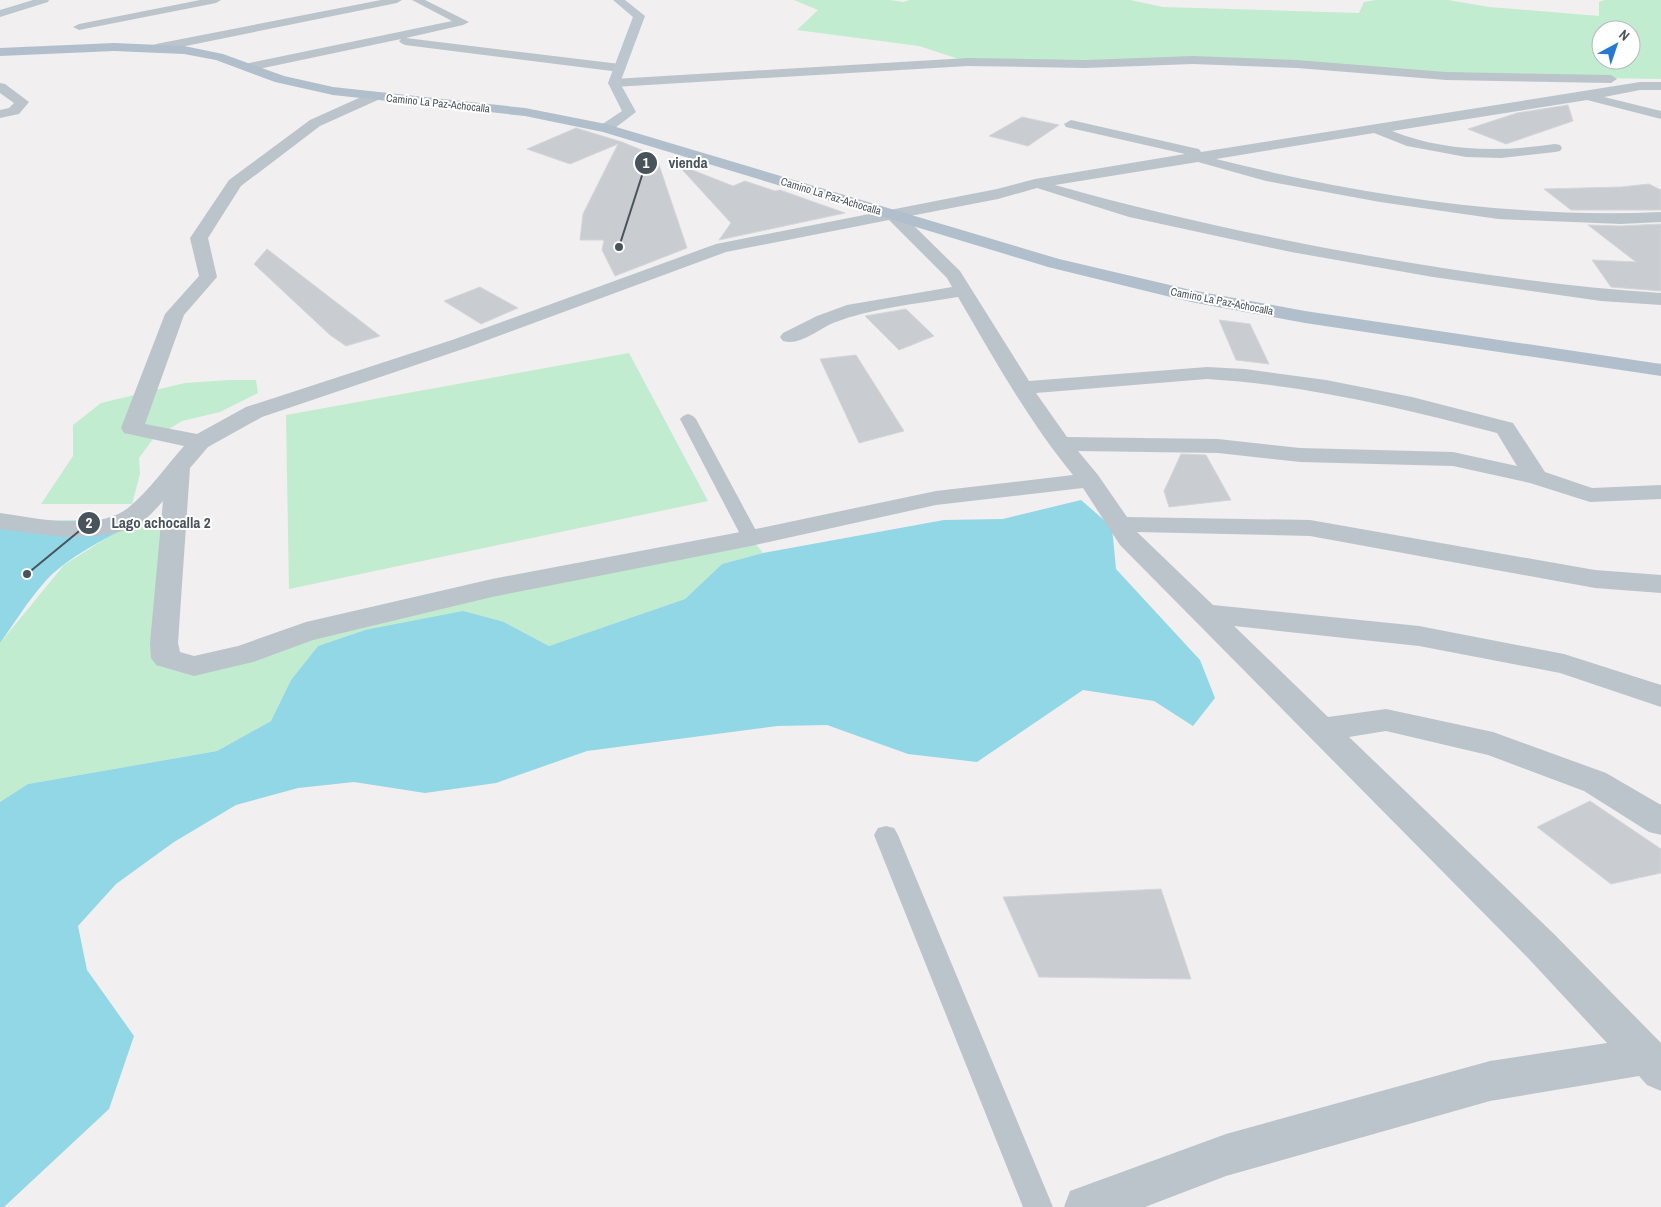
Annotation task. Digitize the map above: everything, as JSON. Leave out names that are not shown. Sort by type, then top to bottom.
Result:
[{"type":"main road","points":[[1,13],[44,0]]},
{"type":"main road","points":[[606,128],[629,112],[614,83],[638,16],[618,0]]},
{"type":"main road","name":"Camino La Paz-Achocalla","points":[[0,52],[114,47],[184,50],[219,57],[308,86],[375,96],[525,112],[606,128],[1054,262],[1192,296],[1305,317],[1661,370]]},
{"type":"street","points":[[79,27],[216,0]]},
{"type":"street","points":[[156,48],[397,0]]},
{"type":"street","points":[[417,0],[477,28]]},
{"type":"street","points":[[249,67],[463,22]]},
{"type":"street","points":[[383,38],[620,68]]},
{"type":"street","points":[[472,50],[493,41]]},
{"type":"street","points":[[614,83],[968,62],[1085,64],[1193,60],[1297,64],[1446,76],[1611,79],[1640,86]]},
{"type":"street","points":[[0,521],[76,529],[111,526],[134,516],[200,442],[261,410],[468,341],[722,248],[998,194],[1036,184],[1640,86],[1661,86]]},
{"type":"street","points":[[0,87],[22,102],[14,111],[0,114]]},
{"type":"street","points":[[200,442],[132,428],[175,314],[208,276],[199,238],[235,183],[316,123],[375,96]]},
{"type":"street","points":[[1585,96],[1661,115]]},
{"type":"street","points":[[1071,124],[1200,156],[1266,176],[1380,197],[1498,214],[1621,220],[1661,217]]},
{"type":"street","points":[[1375,128],[1412,143],[1452,151],[1494,154],[1533,152],[1556,148]]},
{"type":"street","points":[[1036,184],[1135,213],[1291,247],[1433,272],[1601,295],[1661,299]]},
{"type":"street","points":[[893,214],[954,275],[1022,388],[1060,444],[1090,480],[1129,539],[1541,946],[1654,1064]]},
{"type":"street","points":[[790,337],[824,320],[854,309],[963,291]]},
{"type":"street","points":[[1022,388],[1207,373],[1326,386],[1412,404],[1506,428],[1536,477]]},
{"type":"street","points":[[1060,444],[1218,446],[1300,455],[1453,459],[1536,477],[1590,495],[1661,492]]},
{"type":"street","points":[[178,467],[164,643],[166,658],[194,666],[243,655],[306,632],[492,588],[751,538],[936,498],[1090,480]]},
{"type":"street","points":[[1118,524],[1310,528],[1595,578],[1661,584]]},
{"type":"street","points":[[1206,614],[1418,636],[1564,664],[1661,696]]},
{"type":"street","points":[[1321,729],[1386,720],[1493,744],[1595,782],[1661,822]]},
{"type":"street","points":[[1086,1207],[1226,1155],[1490,1081],[1654,1064]]},
{"type":"lane","points":[[688,418],[751,538]]},
{"type":"lane","points":[[886,835],[1038,1207]]},
{"type":"green space","points":[[794,0],[890,0],[903,2],[910,0],[1130,0],[1163,7],[1359,13],[1364,2],[1376,0],[1448,0],[1489,7],[1599,16],[1599,2],[1605,0],[1661,0],[1661,79],[1446,76],[1297,64],[968,62],[919,46],[797,30],[818,10]]},
{"type":"green space","points":[[629,353],[708,501],[289,589],[286,415]]},
{"type":"green space","points":[[256,380],[258,393],[220,412],[182,421],[153,439],[139,458],[140,474],[132,504],[41,504],[73,456],[73,425],[101,403],[185,383]]},
{"type":"green space","points":[[173,515],[164,643],[194,666],[306,632],[751,538],[763,553],[722,564],[685,599],[549,646],[504,622],[365,630],[318,646],[291,680],[271,721],[217,751],[28,784],[0,802],[0,643],[64,565],[113,534],[143,520]]},
{"type":"water","points":[[1081,500],[1112,527],[1116,569],[1200,660],[1215,698],[1193,726],[1154,701],[1083,690],[977,762],[908,754],[827,725],[777,726],[587,751],[496,783],[425,793],[354,782],[298,788],[236,805],[174,842],[116,884],[78,926],[87,970],[134,1036],[109,1109],[4,1207],[0,1207],[0,802],[28,784],[217,751],[271,721],[291,680],[318,646],[365,630],[463,611],[504,622],[549,646],[685,599],[722,564],[763,553],[944,520],[1003,519]]},
{"type":"water","points":[[143,520],[90,547],[52,574],[32,598],[0,643],[0,523],[7,521]]},
{"type":"building","points":[[1568,105],[1573,121],[1506,144],[1468,129],[1517,113]]},
{"type":"building","points":[[1022,117],[1059,125],[1028,146],[989,136]]},
{"type":"building","points":[[576,128],[622,142],[656,156],[687,248],[615,276],[602,250],[604,240],[580,240],[583,214],[618,144],[570,164],[527,149]]},
{"type":"building","points":[[677,164],[733,186],[745,181],[775,191],[780,190],[845,213],[719,240],[731,223]]},
{"type":"building","points":[[1649,184],[1661,190],[1661,210],[1571,210],[1544,189],[1621,187]]},
{"type":"building","points":[[1661,224],[1661,291],[1611,287],[1592,260],[1636,262],[1588,225]]},
{"type":"building","points":[[267,249],[380,336],[346,346],[330,335],[254,264]]},
{"type":"building","points":[[480,287],[518,308],[481,324],[444,301]]},
{"type":"building","points":[[906,309],[934,336],[899,350],[865,316]]},
{"type":"building","points":[[1219,320],[1250,324],[1269,364],[1236,360]]},
{"type":"building","points":[[856,355],[904,431],[859,443],[820,359]]},
{"type":"building","points":[[1181,454],[1206,455],[1231,500],[1169,507],[1164,491]]},
{"type":"building","points":[[1590,801],[1661,849],[1661,873],[1611,884],[1537,827]]},
{"type":"building","points":[[1161,889],[1191,979],[1039,977],[1003,897]]},
{"type":"place","name":"vienda","points":[[619,247]]},
{"type":"place","name":"Lago achocalla 2","points":[[27,574]]}]
